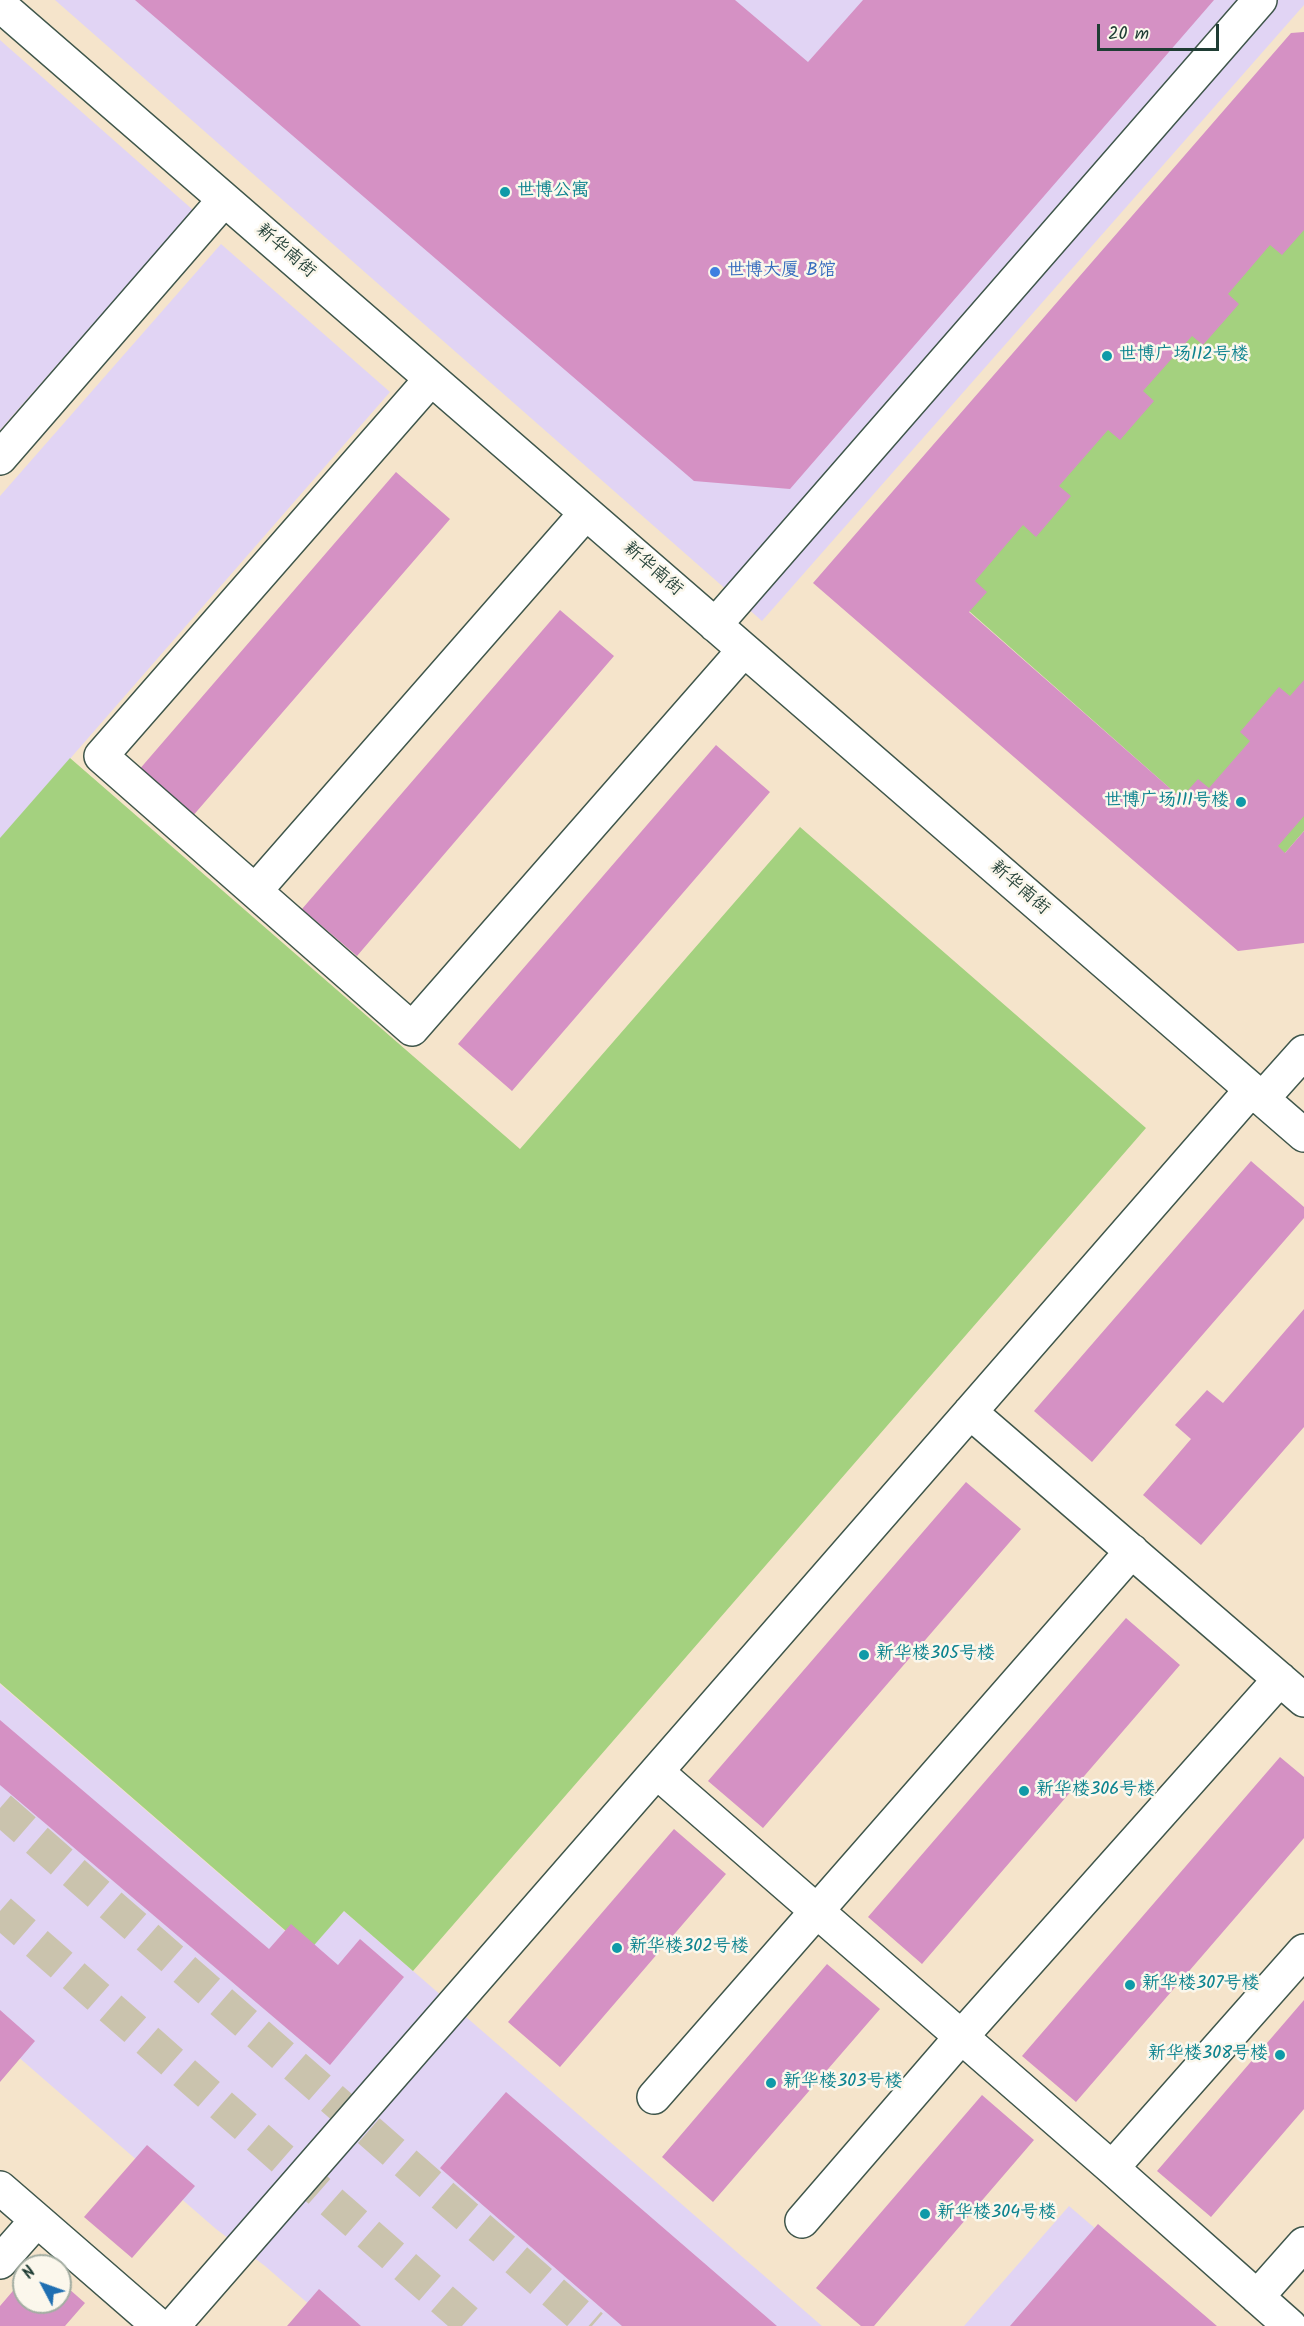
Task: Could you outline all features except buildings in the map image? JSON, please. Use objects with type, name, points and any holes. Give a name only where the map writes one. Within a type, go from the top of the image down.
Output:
[{"type":"street","points":[[715,625],[1260,0]]},
{"type":"street","name":"新华南街","points":[[0,5],[1304,1135]]},
{"type":"street","points":[[0,459],[225,200]]},
{"type":"street","points":[[431,379],[101,756],[412,1029],[744,650]]},
{"type":"street","points":[[255,891],[586,513]]},
{"type":"street","points":[[173,2326],[970,1412],[1257,1094],[1304,1052]]},
{"type":"street","points":[[802,2221],[961,2037],[1292,1689],[970,1412]]},
{"type":"street","points":[[654,2097],[1132,1551]]},
{"type":"street","points":[[657,1772],[1290,2326]]},
{"type":"street","points":[[1112,2168],[1304,1951]]},
{"type":"street","points":[[0,2188],[159,2326]]},
{"type":"street","points":[[0,2262],[37,2220]]},
{"type":"street","points":[[1257,2297],[1304,2244]]},
{"type":"shaded area","name":"世博大厦 B馆","points":[[55,0],[1304,0],[1304,5],[762,621]]},
{"type":"shaded area","points":[[0,40],[193,210],[0,430]]},
{"type":"shaded area","points":[[221,244],[390,392],[0,839],[0,496]]},
{"type":"shaded area","points":[[0,1684],[308,1951],[344,1911],[822,2326],[334,2326],[265,2266],[216,2229],[0,2041]]},
{"type":"shaded area","points":[[1069,2206],[1209,2326],[964,2326]]},
{"type":"green space","points":[[1304,161],[1304,831],[1267,874],[935,581]]},
{"type":"green space","points":[[70,758],[520,1149],[800,827],[1146,1128],[413,1971],[344,1911],[309,1951],[0,1683],[0,838]]},
{"type":"tunnel","points":[[0,1808],[592,2326]]},
{"type":"tunnel","points":[[0,1911],[473,2326]]},
{"type":"place","name":"世博公寓","points":[[505,192]]},
{"type":"place","name":"世博大厦 B馆","points":[[715,272]]},
{"type":"place","name":"世博广场112号楼","points":[[1107,356]]},
{"type":"place","name":"世博广场111号楼","points":[[1241,802]]},
{"type":"place","name":"新华楼305号楼","points":[[864,1655]]},
{"type":"place","name":"新华楼306号楼","points":[[1024,1791]]},
{"type":"place","name":"新华楼302号楼","points":[[617,1948]]},
{"type":"place","name":"新华楼307号楼","points":[[1130,1985]]},
{"type":"place","name":"新华楼308号楼","points":[[1280,2055]]},
{"type":"place","name":"新华楼303号楼","points":[[771,2083]]},
{"type":"place","name":"新华楼304号楼","points":[[925,2214]]}]
